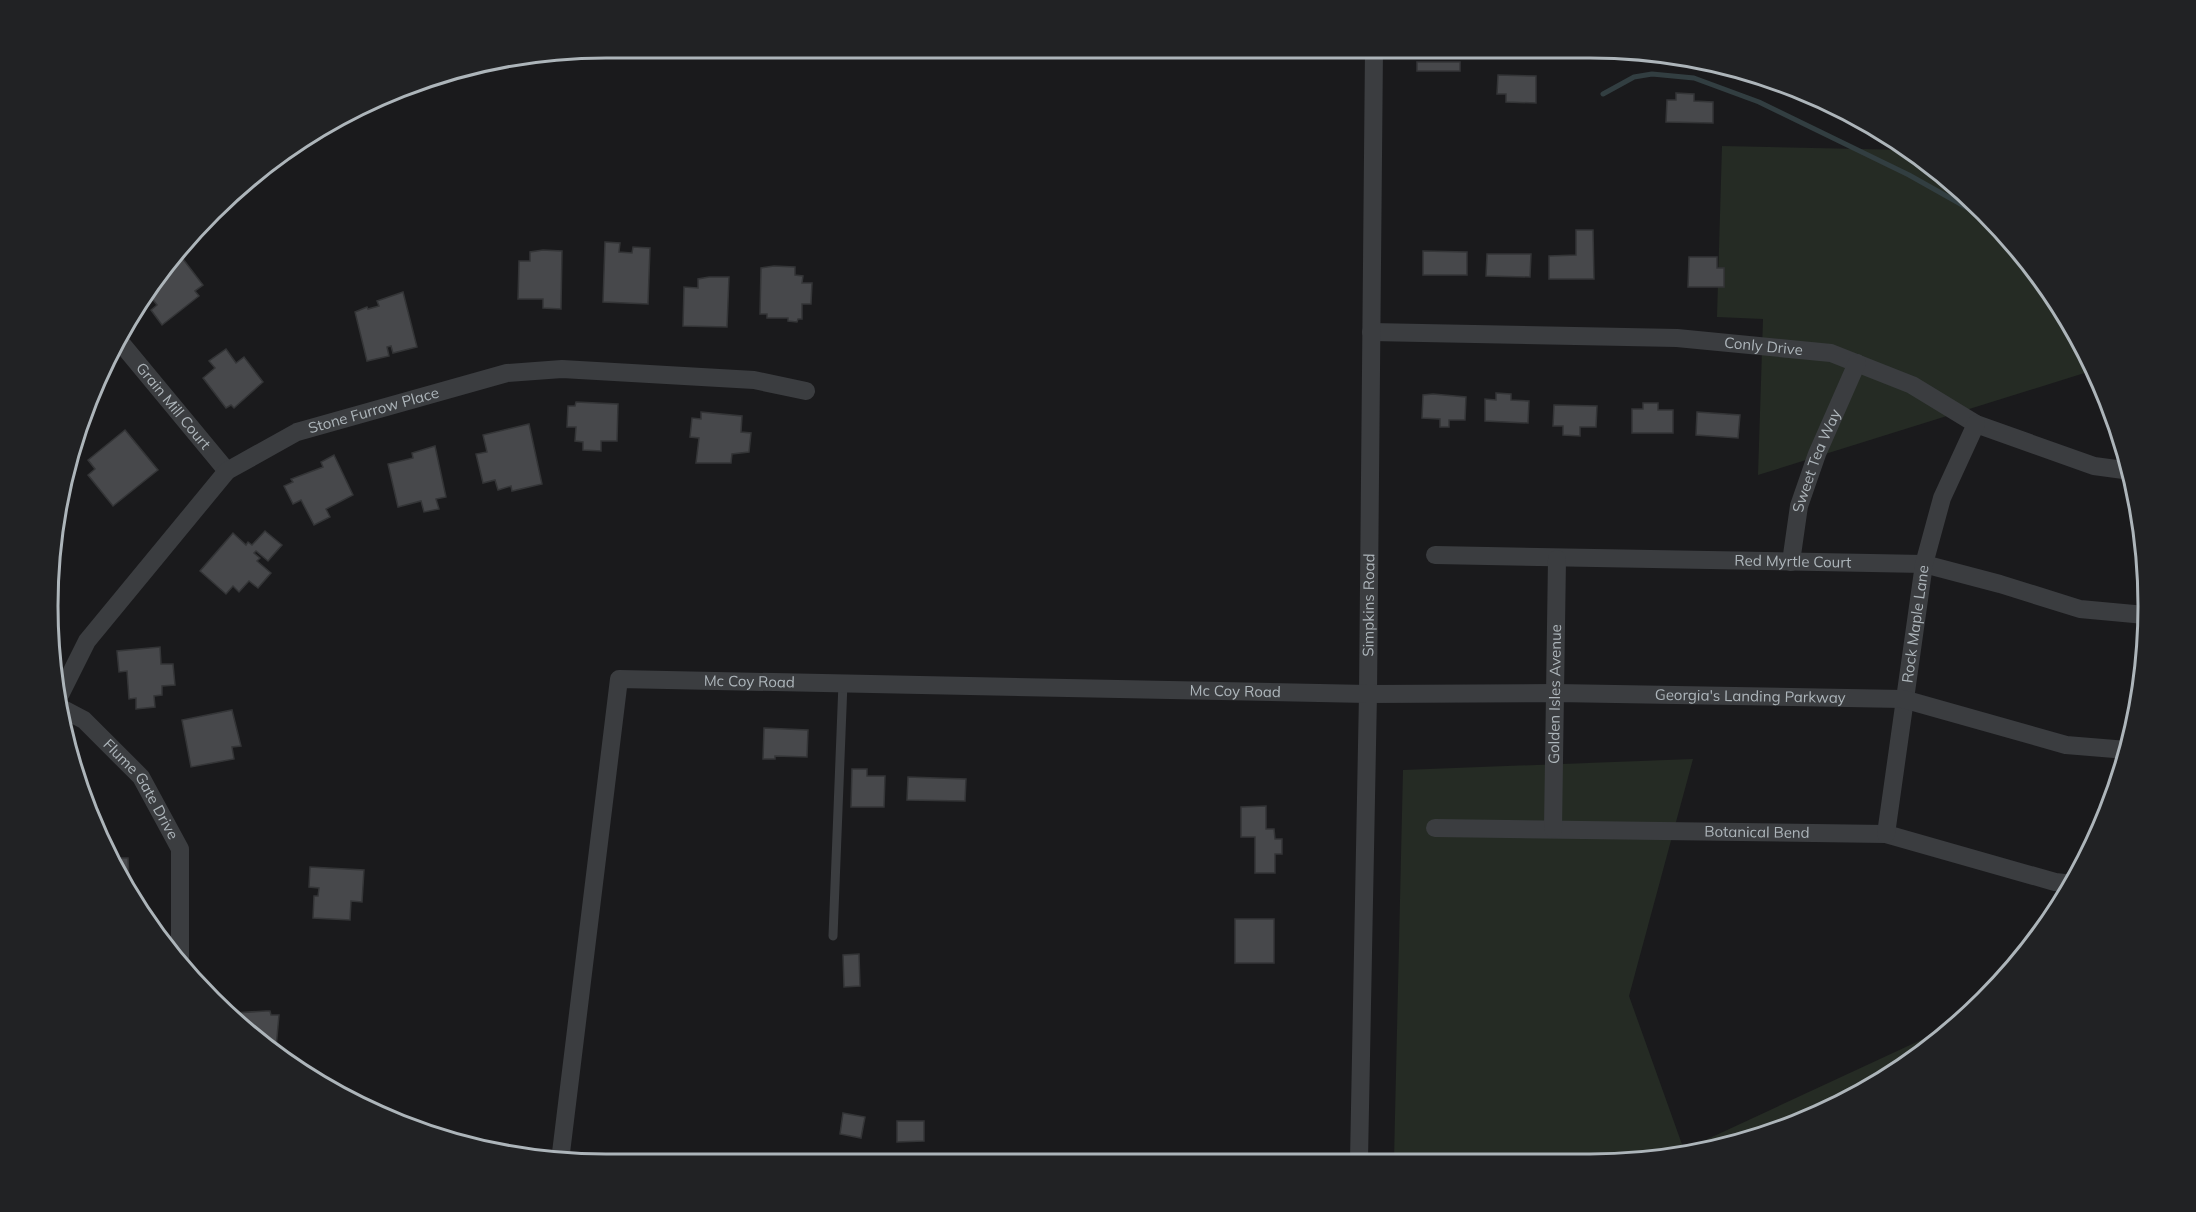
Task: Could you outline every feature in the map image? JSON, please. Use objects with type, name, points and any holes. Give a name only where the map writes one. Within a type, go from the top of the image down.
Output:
[{"type":"street","name":"Simpkins Road","points":[[1359,1154],[1368,694],[1374,58]]},
{"type":"street","name":"Conly Drive","points":[[1371,332],[1677,338],[1831,353],[1912,385],[1976,424],[2094,466],[2120,470]]},
{"type":"street","name":"Grain Mill Court","points":[[124,347],[227,471]]},
{"type":"street","name":"Sweet Tea Way","points":[[1791,562],[1799,506],[1816,454],[1857,363]]},
{"type":"street","name":"Stone Furrow Place","points":[[64,686],[87,641],[227,471],[297,432],[507,373],[562,369],[754,380],[806,391]]},
{"type":"street","name":"Rock Maple Lane","points":[[1886,834],[1903,699],[1924,564],[1942,498],[1976,424]]},
{"type":"street","name":"Red Myrtle Court","points":[[1435,555],[1924,564],[2000,584],[2080,609],[2138,614]]},
{"type":"street","name":"Golden Isles Avenue","points":[[1553,829],[1557,559]]},
{"type":"street","name":"Mc Coy Road","points":[[561,1151],[619,678],[1368,694]]},
{"type":"street","name":"Georgia's Landing Parkway","points":[[1368,694],[1556,693],[1903,699],[2066,745],[2119,749]]},
{"type":"street","name":"Flume Gate Drive","points":[[69,712],[84,720],[141,777],[180,849],[180,949]]},
{"type":"street","name":"Botanical Bend","points":[[1435,828],[1886,834],[2062,883]]},
{"type":"lane","points":[[833,936],[843,683]]},
{"type":"shaded area","points":[[1722,146],[1892,150],[1951,194],[2002,245],[2045,302],[2085,373],[1758,475],[1763,319],[1717,317]]},
{"type":"shaded area","points":[[1693,759],[1629,996],[1682,1145],[1590,1154],[1394,1154],[1403,770]]},
{"type":"shaded area","points":[[1926,1038],[1864,1080],[1800,1112],[1732,1135],[1701,1142]]},
{"type":"building","points":[[1417,62],[1460,62],[1460,71],[1417,71]]},
{"type":"building","points":[[1498,75],[1536,76],[1536,103],[1506,102],[1506,94],[1497,94]]},
{"type":"building","points":[[1676,93],[1694,94],[1694,101],[1713,102],[1713,123],[1666,122],[1667,100],[1676,100]]},
{"type":"building","points":[[1576,230],[1593,230],[1594,279],[1549,279],[1549,256],[1576,255]]},
{"type":"building","points":[[605,242],[620,243],[619,252],[632,253],[633,247],[650,248],[648,304],[603,302]]},
{"type":"building","points":[[562,251],[561,309],[543,308],[543,299],[518,299],[519,261],[530,261],[530,252]]},
{"type":"building","points":[[1423,251],[1467,252],[1467,275],[1423,275]]},
{"type":"building","points":[[1487,254],[1531,254],[1530,277],[1486,276]]},
{"type":"building","points":[[1689,257],[1717,257],[1717,268],[1724,268],[1724,287],[1688,287]]},
{"type":"building","points":[[183,259],[203,285],[195,291],[199,296],[162,325],[151,310],[157,305],[153,300]]},
{"type":"building","points":[[795,267],[795,275],[803,276],[802,283],[812,283],[811,304],[802,304],[802,319],[798,319],[797,322],[788,321],[788,318],[767,318],[767,314],[760,314],[761,268]]},
{"type":"building","points":[[729,277],[727,327],[683,326],[684,287],[698,288],[698,279]]},
{"type":"building","points":[[403,292],[417,347],[393,353],[391,346],[387,347],[389,356],[367,361],[355,312],[367,307],[368,309],[379,306],[377,301]]},
{"type":"building","points":[[226,349],[236,363],[244,357],[263,382],[234,408],[231,405],[226,408],[203,378],[215,368],[209,361]]},
{"type":"building","points":[[1496,393],[1511,394],[1511,400],[1529,401],[1528,423],[1485,421],[1485,399],[1496,400]]},
{"type":"building","points":[[1423,395],[1466,397],[1465,420],[1449,420],[1449,427],[1440,427],[1440,419],[1422,418]]},
{"type":"building","points":[[576,402],[618,404],[617,441],[601,441],[601,451],[583,450],[583,442],[575,441],[576,427],[567,427],[568,406],[575,406]]},
{"type":"building","points":[[1643,403],[1658,403],[1658,410],[1673,410],[1673,433],[1632,433],[1632,409],[1643,409]]},
{"type":"building","points":[[1554,405],[1597,406],[1596,427],[1580,427],[1580,436],[1563,435],[1563,426],[1553,426]]},
{"type":"building","points":[[701,412],[742,416],[741,432],[751,433],[749,452],[732,454],[731,463],[696,463],[699,438],[690,437],[692,418],[701,419]]},
{"type":"building","points":[[1697,412],[1740,415],[1738,438],[1696,435]]},
{"type":"building","points":[[529,424],[542,484],[512,491],[511,486],[498,490],[495,480],[483,483],[476,454],[487,452],[483,435]]},
{"type":"building","points":[[125,430],[158,470],[113,506],[88,475],[95,469],[88,460]]},
{"type":"building","points":[[435,446],[446,497],[436,499],[439,509],[424,512],[421,501],[398,507],[388,464],[413,458],[412,453]]},
{"type":"building","points":[[334,455],[353,495],[326,509],[330,517],[314,525],[301,500],[293,504],[284,486],[293,482],[291,479],[323,467],[321,462]]},
{"type":"building","points":[[265,531],[282,545],[268,561],[256,551],[254,553],[260,558],[257,561],[271,573],[258,588],[249,581],[239,592],[233,586],[226,594],[200,571],[233,533],[246,545],[248,542],[252,545]]},
{"type":"building","points":[[160,647],[161,664],[173,664],[175,685],[162,686],[162,695],[154,696],[155,707],[136,709],[136,698],[129,699],[127,671],[119,672],[117,651]]},
{"type":"building","points":[[232,710],[241,746],[232,747],[234,759],[191,767],[182,720]]},
{"type":"building","points":[[764,728],[808,730],[807,757],[775,756],[775,759],[763,759]]},
{"type":"building","points":[[852,769],[867,769],[867,776],[885,776],[884,807],[851,807]]},
{"type":"building","points":[[908,777],[966,779],[965,801],[907,800]]},
{"type":"building","points":[[1266,806],[1266,829],[1274,829],[1275,839],[1282,839],[1282,854],[1275,854],[1275,873],[1255,873],[1255,837],[1241,837],[1241,807]]},
{"type":"building","points":[[120,858],[128,858],[129,874]]},
{"type":"building","points":[[310,867],[364,870],[362,902],[351,901],[350,920],[313,918],[314,896],[318,896],[319,888],[309,887]]},
{"type":"building","points":[[1235,919],[1274,919],[1274,963],[1235,963]]},
{"type":"building","points":[[859,954],[860,986],[844,987],[843,955]]},
{"type":"building","points":[[270,1011],[271,1015],[279,1015],[276,1043],[245,1018],[239,1013]]},
{"type":"building","points":[[843,1113],[865,1117],[861,1138],[840,1134]]},
{"type":"building","points":[[897,1121],[924,1121],[924,1141],[897,1142]]},
{"type":"waterway","points":[[1603,94],[1634,77],[1652,74],[1694,78],[1759,102],[1909,175],[1963,205]]}]
